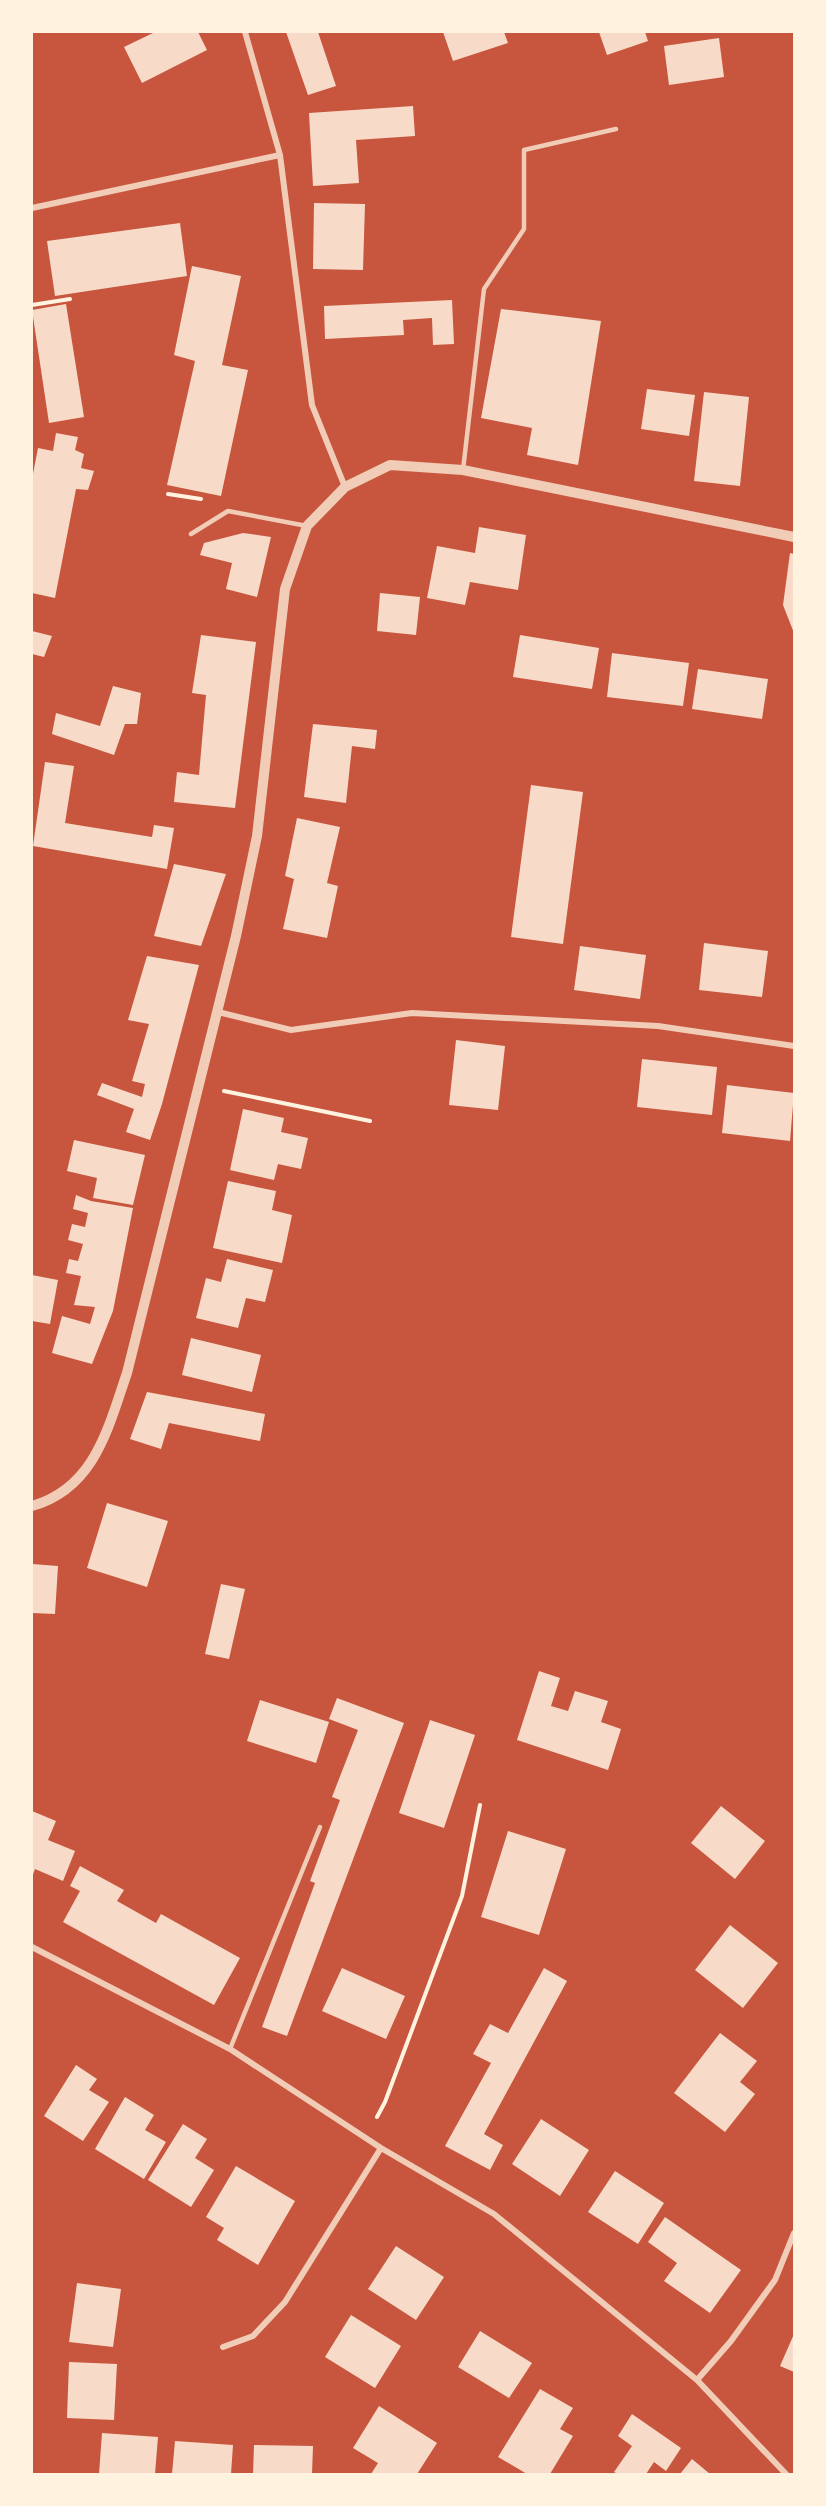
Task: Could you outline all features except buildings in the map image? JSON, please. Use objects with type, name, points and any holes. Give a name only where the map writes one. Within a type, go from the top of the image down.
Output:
[{"type":"street","points":[[245,32],[280,155],[312,405],[345,488]]},
{"type":"street","points":[[32,208],[280,155]]},
{"type":"street","points":[[32,1506],[48,1502],[83,1475],[106,1435],[127,1373],[218,1012],[257,836],[285,589],[307,526],[345,488],[390,465],[463,470],[795,537]]},
{"type":"street","points":[[218,1012],[291,1030],[412,1013],[658,1026],[795,1046]]},
{"type":"street","points":[[32,1947],[230,2049],[366,2139],[494,2214],[697,2380],[786,2475]]},
{"type":"street","points":[[223,2347],[253,2336],[285,2302],[381,2148]]},
{"type":"street","points":[[697,2380],[731,2341],[775,2280],[795,2233]]},
{"type":"lane","points":[[463,470],[484,289],[524,230],[524,150],[616,129]]},
{"type":"lane","points":[[191,534],[228,511],[307,526]]},
{"type":"lane","points":[[230,2049],[320,1827]]},
{"type":"path","points":[[32,305],[70,299]]},
{"type":"path","points":[[200,1086],[370,1121]]},
{"type":"path","points":[[366,2139],[385,2102],[462,1896],[480,1804]]}]
